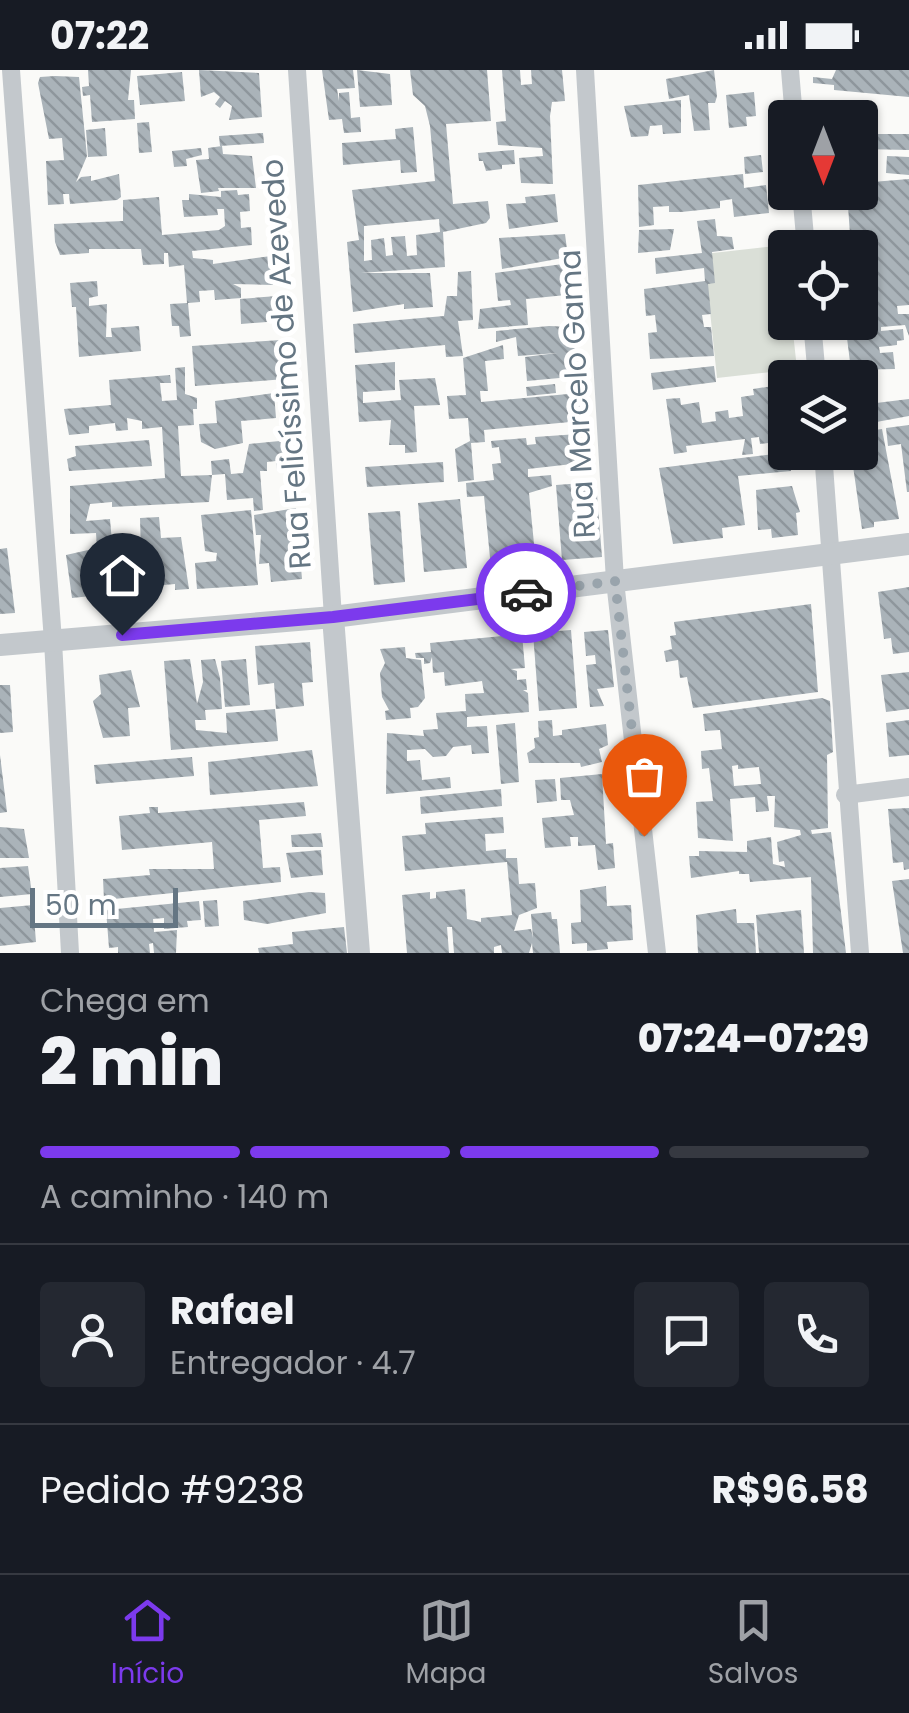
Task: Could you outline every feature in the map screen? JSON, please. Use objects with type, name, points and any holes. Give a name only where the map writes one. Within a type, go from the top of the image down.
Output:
[{"type":"street","points":[[11,70],[70,953]]},
{"type":"street","name":"Rua Felicíssimo de Azevedo","points":[[297,70],[359,953]]},
{"type":"street","name":"Rua Marcelo Gama","points":[[585,70],[615,581],[657,953]]},
{"type":"street","points":[[790,70],[792,100]]},
{"type":"street","points":[[825,470],[845,795],[860,953]]},
{"type":"street","points":[[0,645],[333,617],[909,544]]},
{"type":"street","points":[[845,795],[909,788]]},
{"type":"shaded area","points":[[768,247],[768,340],[794,340],[796,360],[768,360],[768,372],[717,378],[704,254]]},
{"type":"building","points":[[88,70],[131,70],[128,100],[134,100],[135,119],[92,122],[90,95],[83,96],[82,87],[89,86]]},
{"type":"building","points":[[199,70],[259,73],[262,117],[229,120],[232,106],[225,101],[220,108],[215,104],[220,97],[214,92],[201,97]]},
{"type":"building","points":[[322,70],[353,70],[355,88],[337,89],[339,101],[339,93],[349,92],[351,118],[360,117],[361,132],[344,133],[342,119],[329,120]]},
{"type":"building","points":[[357,70],[390,74],[392,105],[360,107]]},
{"type":"building","points":[[410,70],[487,70],[491,121],[446,124],[453,204],[488,201],[490,218],[486,223],[443,232],[445,267],[361,273],[430,273],[433,307],[404,309],[404,304],[353,312],[347,242],[359,240],[352,190],[435,181],[425,106],[413,95]],"holes":[[[439,219],[440,232],[416,235],[417,255],[407,256],[405,236],[391,237],[393,255],[386,256],[384,238],[371,240],[372,260],[364,261],[364,226]]]},
{"type":"building","points":[[502,70],[520,70],[521,85],[532,84],[531,70],[562,70],[565,101],[552,102],[550,116],[553,184],[521,183],[519,158],[543,156],[542,148],[498,145],[496,122],[506,121]]},
{"type":"building","points":[[714,70],[717,96],[715,103],[708,103],[710,130],[694,131],[689,95],[669,99],[666,79]]},
{"type":"building","points":[[836,70],[909,70],[909,97],[834,90],[834,85],[813,83],[813,77],[832,79]]},
{"type":"building","points":[[182,72],[185,101],[140,105],[137,76]]},
{"type":"building","points":[[40,77],[79,77],[87,156],[76,182],[81,177],[91,176],[91,181],[119,174],[121,197],[117,200],[70,204],[69,194],[63,194],[64,204],[48,205],[46,161],[64,160],[62,138],[49,139],[38,83]]},
{"type":"building","points":[[754,92],[756,116],[746,117],[747,126],[729,128],[726,95]]},
{"type":"building","points":[[681,100],[681,133],[663,134],[662,125],[650,126],[648,136],[631,137],[624,106]]},
{"type":"building","points":[[149,122],[152,152],[139,153],[137,123]]},
{"type":"building","points":[[413,127],[417,172],[401,173],[400,160],[343,165],[342,143],[396,139],[395,129]]},
{"type":"building","points":[[105,128],[107,156],[88,157],[86,130]]},
{"type":"building","points":[[263,133],[264,143],[220,146],[219,136]]},
{"type":"building","points":[[878,134],[909,134],[909,150],[878,149]]},
{"type":"building","points":[[222,146],[223,154],[252,156],[256,188],[218,188],[219,191],[201,193],[196,160],[209,159],[208,148]]},
{"type":"building","points":[[201,148],[202,155],[186,159],[187,166],[174,167],[172,151]]},
{"type":"building","points":[[514,150],[515,164],[502,165],[502,169],[486,171],[483,161],[479,161],[478,153]]},
{"type":"building","points":[[761,155],[763,172],[745,174],[744,157]]},
{"type":"building","points":[[887,156],[909,157],[909,175],[886,173]]},
{"type":"building","points":[[743,174],[744,188],[766,185],[769,213],[734,217],[732,199],[720,201],[720,208],[681,212],[669,212],[669,206],[653,207],[654,225],[639,227],[638,185]]},
{"type":"building","points":[[909,179],[909,305],[897,306],[898,314],[909,314],[909,336],[905,325],[881,327],[881,331],[903,329],[904,340],[879,347],[880,353],[893,352],[895,369],[878,369],[878,360],[850,360],[847,340],[878,340],[878,230],[850,230],[848,210],[878,210],[878,182]]},
{"type":"building","points":[[237,190],[238,195],[249,194],[250,211],[240,212],[241,228],[251,227],[252,245],[192,251],[193,258],[213,260],[213,264],[271,256],[273,285],[233,284],[241,288],[241,298],[215,300],[214,290],[199,291],[200,302],[188,303],[191,336],[180,337],[179,326],[172,326],[170,304],[187,303],[184,265],[169,267],[168,253],[164,253],[164,264],[143,265],[141,249],[89,249],[89,253],[60,255],[55,242],[54,224],[123,221],[123,200],[159,197],[162,235],[219,230],[225,226],[224,209],[217,209],[218,215],[184,217],[182,200],[189,200],[189,194],[221,197],[221,191]]},
{"type":"building","points":[[555,194],[558,222],[509,229],[506,204],[526,203],[525,197]]},
{"type":"building","points":[[715,219],[717,236],[732,237],[734,249],[712,252],[715,283],[708,284],[711,314],[702,315],[704,327],[711,327],[714,356],[650,359],[648,333],[657,332],[655,315],[646,316],[644,289],[705,281],[704,268],[656,274],[655,258],[702,253],[697,221]]},
{"type":"building","points":[[674,229],[670,250],[638,253],[639,230]]},
{"type":"building","points":[[565,234],[568,257],[502,269],[499,238]]},
{"type":"building","points":[[563,264],[566,295],[526,299],[528,325],[478,329],[480,309],[511,305],[510,300],[498,301],[495,273]]},
{"type":"building","points":[[471,271],[473,320],[458,321],[463,356],[446,357],[445,345],[355,353],[353,324],[444,316],[447,296],[457,296],[458,272]]},
{"type":"building","points":[[97,281],[98,296],[89,298],[89,306],[107,304],[106,337],[112,337],[111,328],[139,326],[141,351],[79,357],[76,307],[72,307],[70,283]]},
{"type":"building","points":[[277,296],[280,321],[241,324],[240,299]]},
{"type":"building","points":[[573,327],[577,382],[570,383],[570,377],[527,381],[525,357],[557,353],[518,356],[516,337],[496,342],[496,331]]},
{"type":"building","points":[[281,340],[285,379],[195,386],[192,346]]},
{"type":"building","points":[[503,345],[504,359],[485,361],[488,391],[480,391],[481,402],[579,393],[581,421],[484,430],[485,442],[471,443],[474,480],[458,482],[455,449],[470,441],[468,418],[449,419],[447,396],[466,395],[463,358]]},
{"type":"building","points":[[395,362],[395,390],[363,392],[363,403],[401,400],[399,380],[435,378],[440,405],[414,406],[417,452],[405,453],[405,445],[389,445],[391,420],[359,422],[355,365]]},
{"type":"building","points":[[714,366],[716,382],[653,390],[651,373]]},
{"type":"building","points":[[185,367],[185,394],[197,398],[197,409],[193,409],[194,425],[178,426],[181,476],[212,475],[209,502],[112,507],[112,502],[90,504],[86,521],[110,519],[113,554],[114,539],[124,539],[126,552],[136,552],[139,591],[72,598],[66,555],[97,548],[96,533],[70,534],[70,486],[165,478],[162,427],[142,429],[142,421],[127,418],[128,430],[116,431],[115,423],[89,426],[89,433],[69,435],[64,409],[111,405],[109,380],[170,375],[171,383],[160,383],[162,401],[177,400],[175,368]]},
{"type":"building","points":[[555,384],[556,393],[527,396],[526,387]]},
{"type":"building","points":[[768,387],[768,443],[760,444],[759,437],[751,438],[753,454],[742,455],[745,439],[686,446],[687,452],[674,454],[666,399],[680,398],[681,405],[699,402],[702,423],[716,421],[715,412],[728,410],[729,418],[743,416],[741,397],[754,395],[753,389]]},
{"type":"building","points":[[274,393],[276,418],[241,421],[243,443],[215,449],[201,442],[199,424],[217,423],[215,401]]},
{"type":"building","points":[[909,399],[909,416],[878,422],[878,403]]},
{"type":"building","points":[[909,425],[907,492],[901,444],[888,446],[886,428]]},
{"type":"building","points":[[882,429],[899,519],[874,522],[874,527],[862,529],[854,470],[878,470],[878,430]]},
{"type":"building","points":[[578,434],[581,463],[528,469],[528,477],[551,475],[552,486],[529,493],[536,564],[491,568],[484,496],[467,497],[466,483],[494,480],[492,464],[501,463],[499,447],[492,448],[491,441],[526,438],[527,445],[536,444],[535,437]]},
{"type":"building","points":[[149,440],[152,466],[69,471],[67,459],[76,456],[75,446]]},
{"type":"building","points":[[290,440],[293,469],[277,470],[276,461],[267,462],[267,471],[260,471],[263,510],[254,511],[253,498],[227,500],[225,474],[212,475],[211,461],[229,459],[231,474],[243,473],[249,444]]},
{"type":"building","points":[[768,455],[768,470],[791,471],[738,476],[745,525],[722,528],[723,538],[673,544],[659,468]]},
{"type":"building","points":[[443,462],[444,482],[367,487],[365,467]]},
{"type":"building","points":[[596,482],[602,557],[562,560],[556,485]]},
{"type":"building","points":[[792,486],[800,512],[796,513],[798,535],[772,538],[771,529],[758,530],[756,490]]},
{"type":"building","points":[[460,499],[467,568],[424,572],[418,503]]},
{"type":"building","points":[[296,508],[302,579],[271,582],[269,563],[259,564],[261,535],[256,535],[254,515]]},
{"type":"building","points":[[251,510],[258,585],[197,589],[195,563],[216,561],[217,553],[205,551],[201,515]]},
{"type":"building","points":[[400,511],[405,582],[374,585],[368,513]]},
{"type":"building","points":[[159,517],[161,538],[181,537],[189,589],[175,590],[175,584],[142,587],[140,518]]},
{"type":"building","points":[[7,548],[15,613],[0,614],[0,549]]},
{"type":"building","points":[[909,587],[909,652],[893,654],[891,638],[884,639],[878,592]]},
{"type":"building","points":[[811,604],[818,692],[693,708],[687,677],[680,678],[678,660],[666,662],[664,651],[672,649],[670,636],[676,635],[674,622]]},
{"type":"building","points":[[571,630],[577,708],[539,711],[533,633]]},
{"type":"building","points":[[608,630],[614,687],[597,689],[604,706],[590,707],[586,665],[596,664],[595,655],[586,656],[584,632]]},
{"type":"building","points":[[522,634],[525,668],[511,669],[517,671],[517,680],[526,679],[527,690],[523,690],[528,693],[529,712],[467,717],[467,727],[487,726],[489,753],[472,754],[471,745],[453,747],[446,756],[433,757],[425,749],[407,750],[407,761],[420,760],[422,780],[450,777],[451,788],[386,794],[387,733],[424,736],[423,730],[438,729],[436,713],[466,711],[465,694],[484,693],[482,681],[445,686],[444,672],[433,673],[432,657],[430,663],[424,664],[424,658],[416,658],[415,653],[431,652],[430,643]]},
{"type":"building","points":[[310,642],[313,682],[302,683],[304,706],[276,709],[274,683],[258,685],[255,646]]},
{"type":"building","points":[[405,647],[406,658],[421,660],[425,698],[418,707],[410,708],[411,718],[386,720],[385,711],[389,710],[382,697],[380,673],[385,663],[380,649]]},
{"type":"building","points":[[190,659],[197,704],[203,682],[201,660],[215,659],[220,678],[222,709],[205,710],[206,720],[195,720],[196,730],[227,733],[226,713],[275,709],[278,741],[171,750],[164,661]]},
{"type":"building","points":[[246,659],[250,705],[225,707],[221,661]]},
{"type":"building","points":[[131,670],[140,707],[128,708],[130,736],[103,738],[93,701],[101,694],[99,675]]},
{"type":"building","points":[[909,672],[909,709],[886,712],[881,675]]},
{"type":"building","points":[[0,685],[10,685],[13,732],[0,733]]},
{"type":"building","points":[[822,698],[830,701],[833,752],[827,755],[828,828],[811,830],[812,834],[831,832],[846,953],[813,953],[811,877],[750,882],[749,874],[739,871],[691,878],[689,856],[699,856],[699,851],[747,852],[747,841],[771,837],[773,864],[785,867],[784,861],[779,862],[777,842],[801,835],[800,830],[774,827],[775,796],[767,796],[769,811],[756,812],[755,797],[730,799],[733,841],[698,838],[696,802],[713,801],[709,768],[702,769],[701,751],[722,749],[720,730],[705,731],[703,714]],"holes":[[[738,765],[738,769],[759,767],[761,784],[734,786],[732,766]]]},
{"type":"building","points":[[552,720],[553,736],[562,735],[562,730],[606,724],[608,745],[599,749],[602,762],[581,767],[580,763],[529,763],[527,753],[535,748],[534,738],[539,737],[538,721]]},
{"type":"building","points":[[909,720],[909,755],[889,757],[886,723]]},
{"type":"building","points":[[515,723],[519,782],[501,784],[496,725]]},
{"type":"building","points":[[312,750],[318,786],[210,795],[208,762]]},
{"type":"building","points":[[0,755],[7,812],[0,813]]},
{"type":"building","points":[[192,757],[194,776],[96,784],[94,765]]},
{"type":"building","points":[[602,774],[606,844],[613,843],[615,868],[598,870],[595,845],[578,846],[578,837],[570,837],[571,846],[545,848],[542,818],[574,815],[570,800],[561,800],[560,778]]},
{"type":"building","points":[[555,779],[557,801],[537,803],[535,780]]},
{"type":"building","points":[[501,789],[502,806],[421,814],[420,797]]},
{"type":"building","points":[[304,802],[306,816],[259,820],[263,868],[280,867],[281,882],[104,900],[103,879],[150,875],[149,869],[214,869],[212,842],[122,850],[119,816],[150,813],[149,807],[158,807],[158,813]]},
{"type":"building","points":[[909,808],[909,869],[904,870],[903,862],[893,863],[888,809]]},
{"type":"building","points":[[503,817],[504,833],[485,834],[486,851],[506,849],[506,858],[517,858],[519,884],[535,883],[537,908],[519,915],[514,931],[531,929],[533,938],[531,914],[551,912],[552,919],[557,919],[560,953],[533,953],[532,943],[529,953],[502,953],[501,945],[494,947],[494,953],[454,953],[452,927],[447,927],[449,953],[407,953],[402,895],[430,892],[430,899],[436,898],[436,892],[465,889],[467,919],[481,922],[481,918],[512,915],[507,862],[405,871],[402,836],[426,834],[425,823]]},
{"type":"building","points":[[0,827],[24,829],[29,858],[0,858]]},
{"type":"building","points":[[321,833],[323,847],[292,847],[291,835]]},
{"type":"building","points":[[321,850],[323,875],[291,878],[286,853]]},
{"type":"building","points":[[28,866],[32,894],[0,897],[0,868]]},
{"type":"building","points":[[909,879],[909,953],[903,953],[892,881]]},
{"type":"building","points":[[606,886],[607,906],[631,905],[633,940],[607,942],[608,949],[587,951],[587,943],[572,944],[571,923],[581,922],[580,890]]},
{"type":"building","points":[[325,893],[326,913],[267,924],[244,920],[243,901]]},
{"type":"building","points":[[217,900],[219,926],[205,927],[203,901]]},
{"type":"building","points":[[199,901],[201,920],[187,921],[188,927],[164,929],[164,918],[153,919],[154,932],[177,930],[176,953],[154,953],[153,943],[149,944],[150,953],[118,953],[118,947],[109,948],[106,910]]},
{"type":"building","points":[[33,905],[36,942],[0,946],[0,908]]},
{"type":"building","points":[[736,909],[737,923],[754,923],[756,953],[698,953],[696,915]]},
{"type":"building","points":[[801,910],[804,953],[759,953],[756,915]]},
{"type":"building","points":[[344,927],[347,953],[259,953],[258,948],[293,944],[292,932]]},
{"type":"way so far","points":[[526,593],[615,581],[644,836]]},
{"type":"route","points":[[122,635],[333,617],[526,593]]}]
